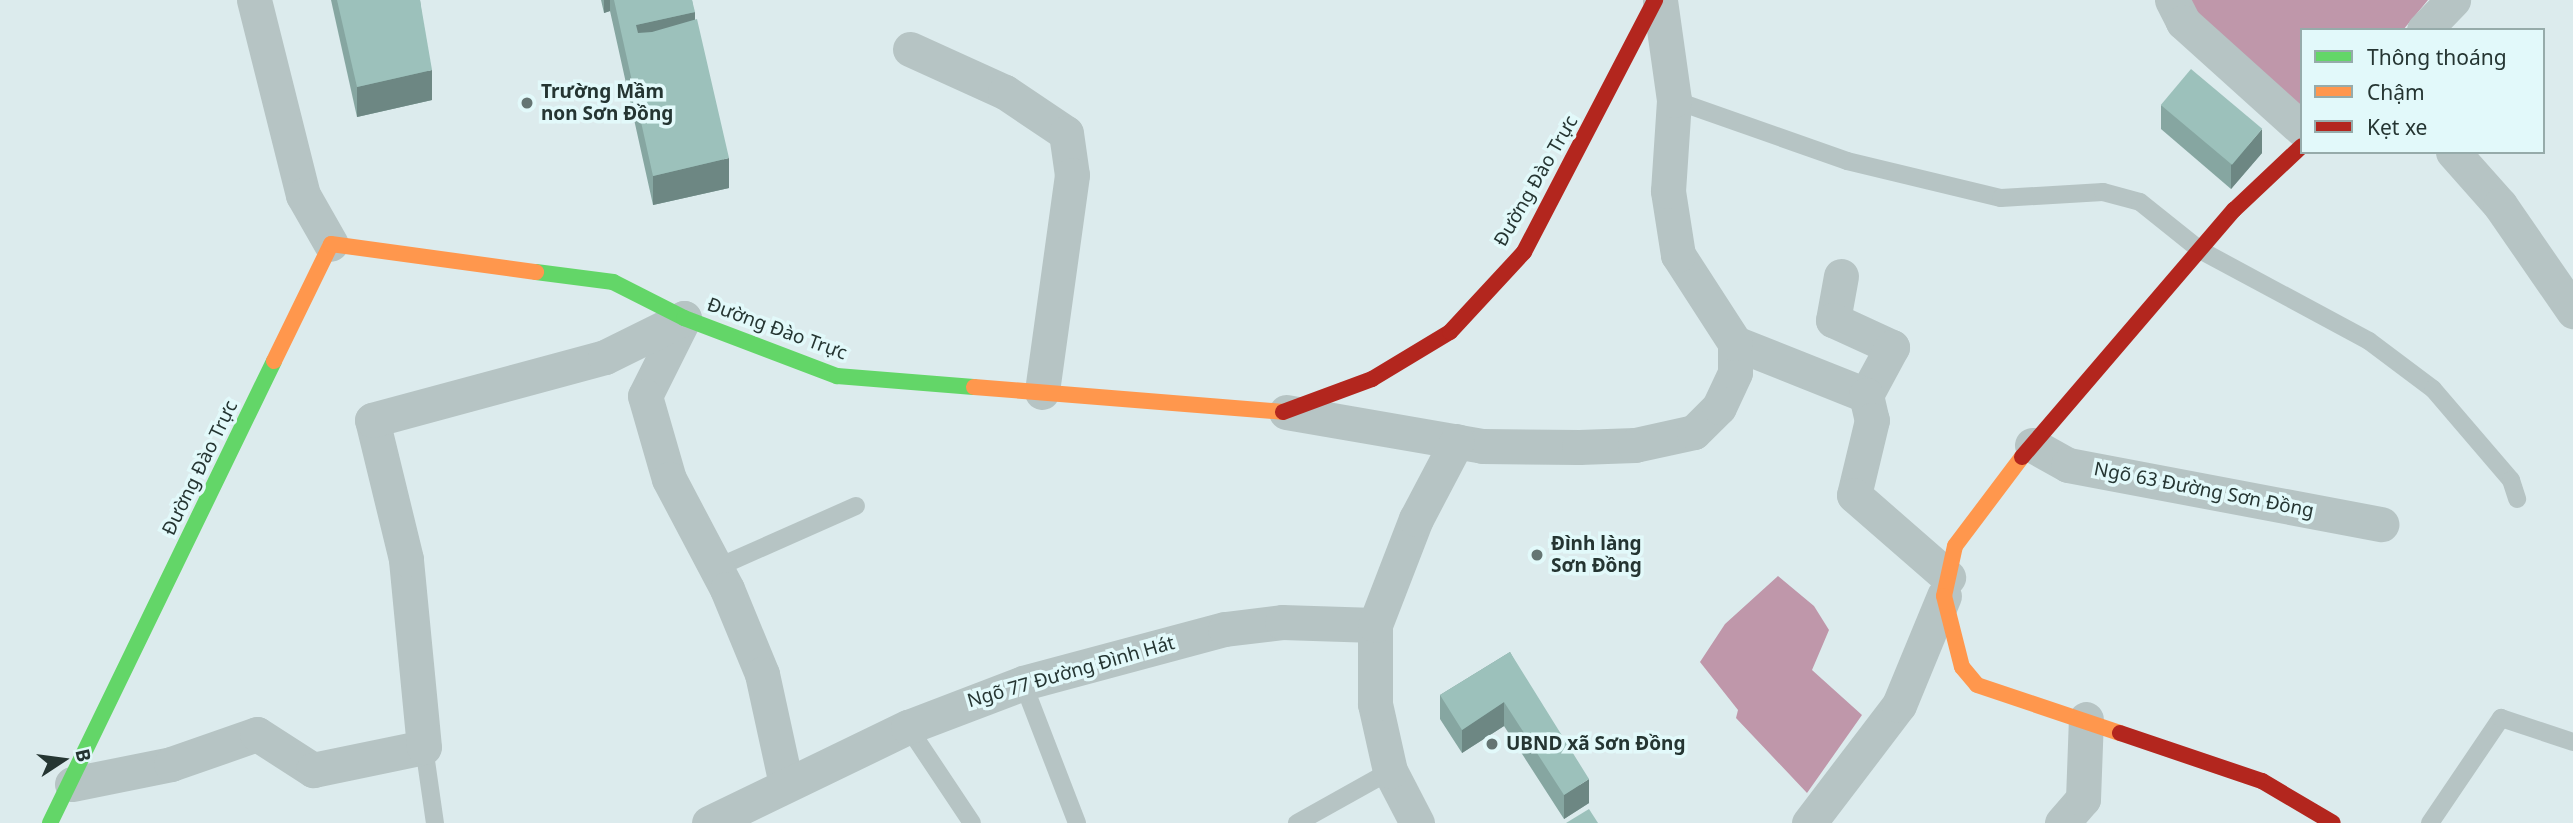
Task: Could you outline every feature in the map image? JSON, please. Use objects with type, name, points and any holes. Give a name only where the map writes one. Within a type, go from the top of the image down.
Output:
[{"type":"street","points":[[254,0],[303,195],[331,244]]},
{"type":"street","points":[[1658,0],[1674,100],[1668,191],[1678,255],[1735,344],[1866,395]]},
{"type":"street","name":"Đường Đào Trực","points":[[47,822],[72,784],[331,244],[613,282],[684,318],[838,376],[1286,412],[1372,379],[1450,332],[1524,252],[1658,0]]},
{"type":"street","points":[[2172,0],[2173,10],[2207,47],[2300,127]]},
{"type":"street","points":[[2426,28],[2454,0]]},
{"type":"street","points":[[910,49],[1005,92],[1066,133],[1072,175],[1042,392]]},
{"type":"street","points":[[1809,823],[1899,705],[1946,587],[1955,546],[2032,445],[2200,250],[2300,148]]},
{"type":"street","points":[[2455,154],[2500,205],[2573,311]]},
{"type":"street","points":[[1841,276],[1833,320],[1892,348],[1866,395],[1872,420],[1854,495],[1946,587],[1962,667],[1977,685],[2086,719],[2262,781],[2333,823]]},
{"type":"street","points":[[684,318],[645,396],[669,479],[716,568],[762,674],[786,784]]},
{"type":"street","points":[[72,784],[171,764],[257,734],[313,770],[424,747],[406,559],[372,420],[606,357],[684,318]]},
{"type":"street","points":[[1286,412],[1457,442],[1635,445],[1694,432],[1719,407],[1730,384],[1735,344]]},
{"type":"street","points":[[1416,823],[1390,771],[1375,704],[1375,625],[1416,519],[1457,442]]},
{"type":"street","name":"Ngõ 63 Đường Sơn Đồng","points":[[2032,445],[2068,465],[2381,524]]},
{"type":"street","name":"Ngõ 77 Đường Đình Hát","points":[[709,823],[908,727],[1023,683],[1225,629],[1304,621],[1375,625]]},
{"type":"street","points":[[2062,823],[2083,799],[2086,719]]},
{"type":"lane","points":[[1674,100],[1847,161],[2001,198],[2103,192],[2140,202],[2200,250],[2369,341],[2433,389],[2511,480],[2517,499]]},
{"type":"lane","points":[[716,568],[856,506]]},
{"type":"lane","points":[[1023,683],[1077,823]]},
{"type":"lane","points":[[2430,823],[2501,719],[2573,743]]},
{"type":"lane","points":[[908,727],[972,823]]},
{"type":"lane","points":[[424,747],[435,823]]},
{"type":"lane","points":[[1297,823],[1390,771]]},
{"type":"shaded area","points":[[2187,0],[2428,0],[2405,28],[2300,28],[2300,107],[2186,10]]},
{"type":"shaded area","points":[[1778,576],[1814,606],[1829,630],[1812,670],[1862,715],[1807,793],[1736,718],[1738,710],[1700,662],[1725,624]]},
{"type":"building","points":[[337,0],[420,0],[432,70],[357,87]]},
{"type":"building","points":[[614,0],[692,0],[695,12],[636,25],[638,33],[652,32],[697,19],[729,158],[653,176]]},
{"type":"building","points":[[2191,69],[2262,129],[2232,165],[2161,105]]},
{"type":"building","points":[[1510,652],[1589,779],[1564,795],[1504,702],[1462,730],[1440,695]]},
{"type":"building","points":[[1589,809],[1598,823],[1566,823]]},
{"type":"traffic: fast","points":[[536,272],[613,282],[684,318],[837,376],[974,387]]},
{"type":"traffic: fast","points":[[50,823],[274,361]]},
{"type":"traffic: slow","points":[[274,361],[331,244],[536,272]]},
{"type":"traffic: slow","points":[[974,387],[1283,412]]},
{"type":"traffic: slow","points":[[2022,457],[1955,546],[1944,596],[1962,667],[1977,685],[2120,733]]},
{"type":"traffic: jam","points":[[1283,412],[1372,379],[1450,332],[1524,252],[1655,0]]},
{"type":"traffic: jam","points":[[2022,457],[2234,210],[2300,148]]},
{"type":"traffic: jam","points":[[2120,733],[2262,781],[2333,823]]},
{"type":"place","name":"Trường Mầm non Sơn Đồng","points":[[527,103]]},
{"type":"place","name":"Đình làng Sơn Đồng","points":[[1537,555]]},
{"type":"place","name":"UBND xã Sơn Đồng","points":[[1492,744]]}]
